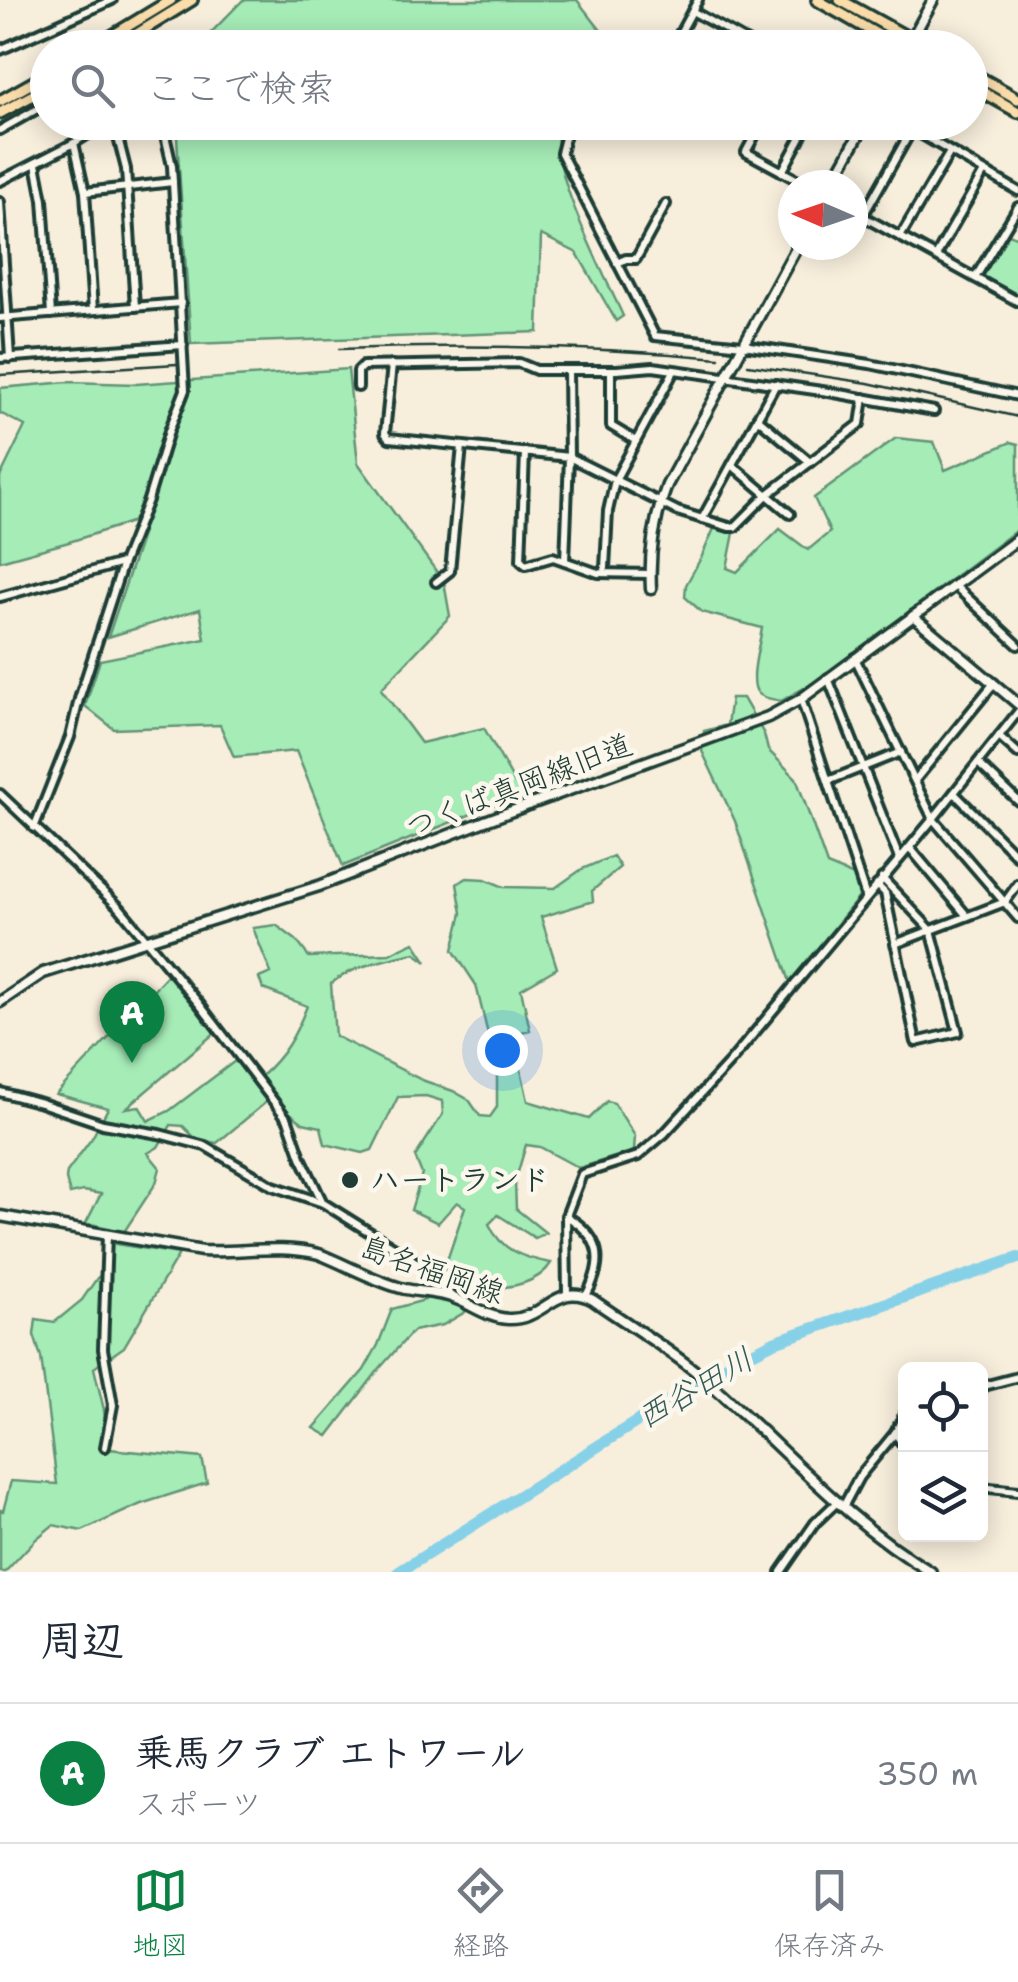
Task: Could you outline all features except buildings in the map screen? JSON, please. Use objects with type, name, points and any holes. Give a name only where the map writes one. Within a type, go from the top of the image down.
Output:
[{"type":"main road","points":[[134,30],[170,0]]},
{"type":"main road","points":[[140,30],[192,0]]},
{"type":"main road","points":[[817,0],[877,30]]},
{"type":"main road","points":[[840,0],[885,30]]},
{"type":"main road","points":[[988,82],[1018,99]]},
{"type":"main road","points":[[0,102],[30,84]]},
{"type":"main road","points":[[988,96],[1018,112]]},
{"type":"main road","points":[[0,113],[30,97]]},
{"type":"street","points":[[45,30],[112,0]]},
{"type":"street","points":[[682,30],[698,0]]},
{"type":"street","points":[[916,30],[933,0]]},
{"type":"street","points":[[692,12],[725,30]]},
{"type":"street","points":[[0,50],[30,37]]},
{"type":"street","points":[[0,130],[30,113]]},
{"type":"street","points":[[0,181],[79,140]]},
{"type":"street","points":[[118,140],[128,186],[135,307]]},
{"type":"street","points":[[34,828],[70,737],[123,563],[185,390],[172,166],[166,140]]},
{"type":"street","points":[[564,140],[561,153],[655,336],[870,364],[1018,396]]},
{"type":"street","points":[[752,140],[746,152],[778,170]]},
{"type":"street","points":[[783,170],[799,140]]},
{"type":"street","points":[[839,170],[856,140]]},
{"type":"street","points":[[868,207],[906,140]]},
{"type":"street","points":[[929,140],[1018,191]]},
{"type":"street","points":[[74,143],[86,192],[92,310]]},
{"type":"street","points":[[900,236],[950,152]]},
{"type":"street","points":[[36,164],[43,200],[51,314]]},
{"type":"street","points":[[936,256],[984,172]]},
{"type":"street","points":[[86,192],[172,182]]},
{"type":"street","points":[[0,202],[4,318],[10,358]]},
{"type":"street","points":[[617,264],[636,259],[666,204]]},
{"type":"street","points":[[976,278],[1018,208]]},
{"type":"street","points":[[868,219],[1018,299]]},
{"type":"street","points":[[651,589],[652,544],[673,473],[790,260]]},
{"type":"street","points":[[4,318],[181,304]]},
{"type":"street","points":[[0,358],[183,345]]},
{"type":"street","points":[[358,387],[358,370],[363,366],[519,362],[536,370],[675,370],[934,412]]},
{"type":"street","points":[[392,366],[385,433],[388,438],[569,457],[661,503],[729,528],[860,424],[864,398]]},
{"type":"street","points":[[610,370],[612,426],[636,441]]},
{"type":"street","points":[[606,568],[608,506],[615,480],[675,370]]},
{"type":"street","points":[[565,561],[568,371]]},
{"type":"street","points":[[702,519],[776,384]]},
{"type":"street","points":[[757,418],[810,462]]},
{"type":"street","points":[[436,582],[450,571],[462,446]]},
{"type":"street","points":[[525,452],[521,561],[526,565],[552,556],[598,573],[650,574]]},
{"type":"street","points":[[732,465],[790,514]]},
{"type":"street","name":"つくば真岡線旧道","points":[[0,1002],[43,973],[365,870],[485,821],[768,717],[801,698],[1018,539]]},
{"type":"street","points":[[0,597],[123,563]]},
{"type":"street","points":[[954,585],[1018,645]]},
{"type":"street","points":[[913,616],[1018,704]]},
{"type":"street","points":[[855,658],[933,818],[1018,918]]},
{"type":"street","points":[[828,678],[899,858]]},
{"type":"street","points":[[915,779],[994,683]]},
{"type":"street","points":[[801,698],[866,898]]},
{"type":"street","points":[[931,1572],[894,1549],[839,1505],[704,1378],[586,1296],[567,1294],[566,1216],[582,1174],[638,1156],[730,1062],[910,848],[1018,712]]},
{"type":"street","points":[[999,736],[1018,752]]},
{"type":"street","points":[[828,780],[901,752]]},
{"type":"street","points":[[978,763],[1018,801]]},
{"type":"street","points":[[954,793],[1018,857]]},
{"type":"street","points":[[0,794],[120,908],[147,939],[288,1120],[322,1203]]},
{"type":"street","points":[[910,848],[967,916]]},
{"type":"street","points":[[880,882],[931,930],[958,1032],[916,1042],[880,882]]},
{"type":"street","points":[[895,944],[1005,902],[1018,884]]},
{"type":"street","points":[[0,1092],[103,1124],[205,1146],[273,1186],[322,1203],[406,1255],[436,1277],[452,1297]]},
{"type":"street","name":"島名福岡線","points":[[0,1216],[202,1252],[305,1250],[402,1288],[452,1297],[492,1316],[514,1319],[534,1313],[567,1294]]},
{"type":"street","points":[[566,1216],[586,1228],[596,1247],[596,1278],[586,1296]]},
{"type":"street","points":[[105,1447],[114,1405],[103,1350],[107,1234]]},
{"type":"street","points":[[988,1385],[1018,1377]]},
{"type":"street","points":[[781,1572],[814,1524],[839,1505],[898,1427]]},
{"type":"street","points":[[895,1433],[898,1438]]},
{"type":"street","points":[[988,1488],[1018,1491]]},
{"type":"green space","points":[[243,0],[577,0],[601,30],[214,30]]},
{"type":"green space","points":[[177,140],[558,140],[560,163],[578,218],[623,316],[616,321],[577,253],[541,235],[538,332],[191,344]]},
{"type":"green space","points":[[1007,233],[1018,238],[1018,296],[1014,297],[983,277]]},
{"type":"green space","points":[[348,369],[358,463],[444,582],[450,616],[381,689],[421,743],[484,728],[521,794],[343,866],[296,751],[234,757],[220,725],[114,729],[85,706],[100,660],[205,639],[200,609],[108,637],[142,535],[131,522],[0,561],[0,477],[25,426],[0,413],[0,388],[68,382],[136,384]]},
{"type":"green space","points":[[896,438],[934,442],[945,470],[1011,442],[1018,444],[1018,529],[818,680],[781,701],[763,696],[755,688],[754,680],[762,628],[702,612],[685,597],[686,585],[719,517],[734,533],[727,568],[737,572],[780,529],[808,550],[830,532],[814,498]]},
{"type":"green space","points":[[731,698],[743,698],[764,734],[768,750],[796,778],[827,865],[854,876],[859,897],[790,982],[735,821],[702,751],[704,731],[727,725]]},
{"type":"green space","points":[[613,856],[620,867],[592,891],[593,901],[541,917],[557,968],[521,989],[530,1030],[513,1034],[528,1101],[589,1119],[607,1101],[614,1103],[635,1136],[634,1151],[579,1168],[540,1147],[526,1145],[515,1182],[516,1209],[546,1233],[535,1238],[498,1215],[489,1224],[500,1241],[514,1252],[551,1263],[545,1271],[517,1285],[475,1290],[465,1312],[443,1325],[413,1331],[328,1436],[314,1428],[364,1370],[392,1309],[425,1300],[443,1272],[465,1207],[457,1202],[438,1223],[411,1210],[422,1174],[415,1157],[443,1114],[442,1101],[426,1096],[398,1097],[372,1150],[363,1153],[325,1144],[321,1127],[303,1123],[271,1098],[217,1143],[197,1140],[183,1126],[171,1125],[158,1147],[148,1153],[160,1168],[156,1183],[116,1244],[179,1254],[124,1347],[94,1368],[109,1449],[202,1458],[207,1483],[141,1504],[82,1531],[53,1525],[5,1572],[0,1572],[0,1510],[3,1511],[11,1481],[57,1484],[41,1357],[34,1335],[36,1319],[55,1322],[82,1300],[97,1278],[111,1267],[109,1228],[86,1223],[101,1194],[70,1194],[66,1179],[108,1108],[56,1094],[168,974],[217,1031],[126,1108],[139,1106],[148,1121],[169,1111],[235,1061],[260,1077],[288,1044],[307,1006],[263,989],[259,978],[271,973],[253,928],[276,925],[296,940],[309,957],[389,954],[414,942],[427,962],[415,953],[359,968],[331,984],[335,1036],[422,1080],[453,1091],[469,1100],[480,1116],[490,1117],[497,1107],[497,1072],[476,985],[453,950],[462,913],[457,884],[467,878],[485,879],[504,887],[555,888],[582,869]]},
{"type":"waterway","name":"西谷田川","points":[[399,1572],[720,1369],[774,1342],[1018,1258]]},
{"type":"railway","points":[[339,349],[529,347],[719,358]]},
{"type":"railway","points":[[0,375],[177,364]]},
{"type":"railway","points":[[748,365],[868,383],[1018,417]]},
{"type":"place","name":"乗馬クラブ エトワール","points":[[132,1063]]},
{"type":"place","name":"ハートランド","points":[[350,1180]]}]
